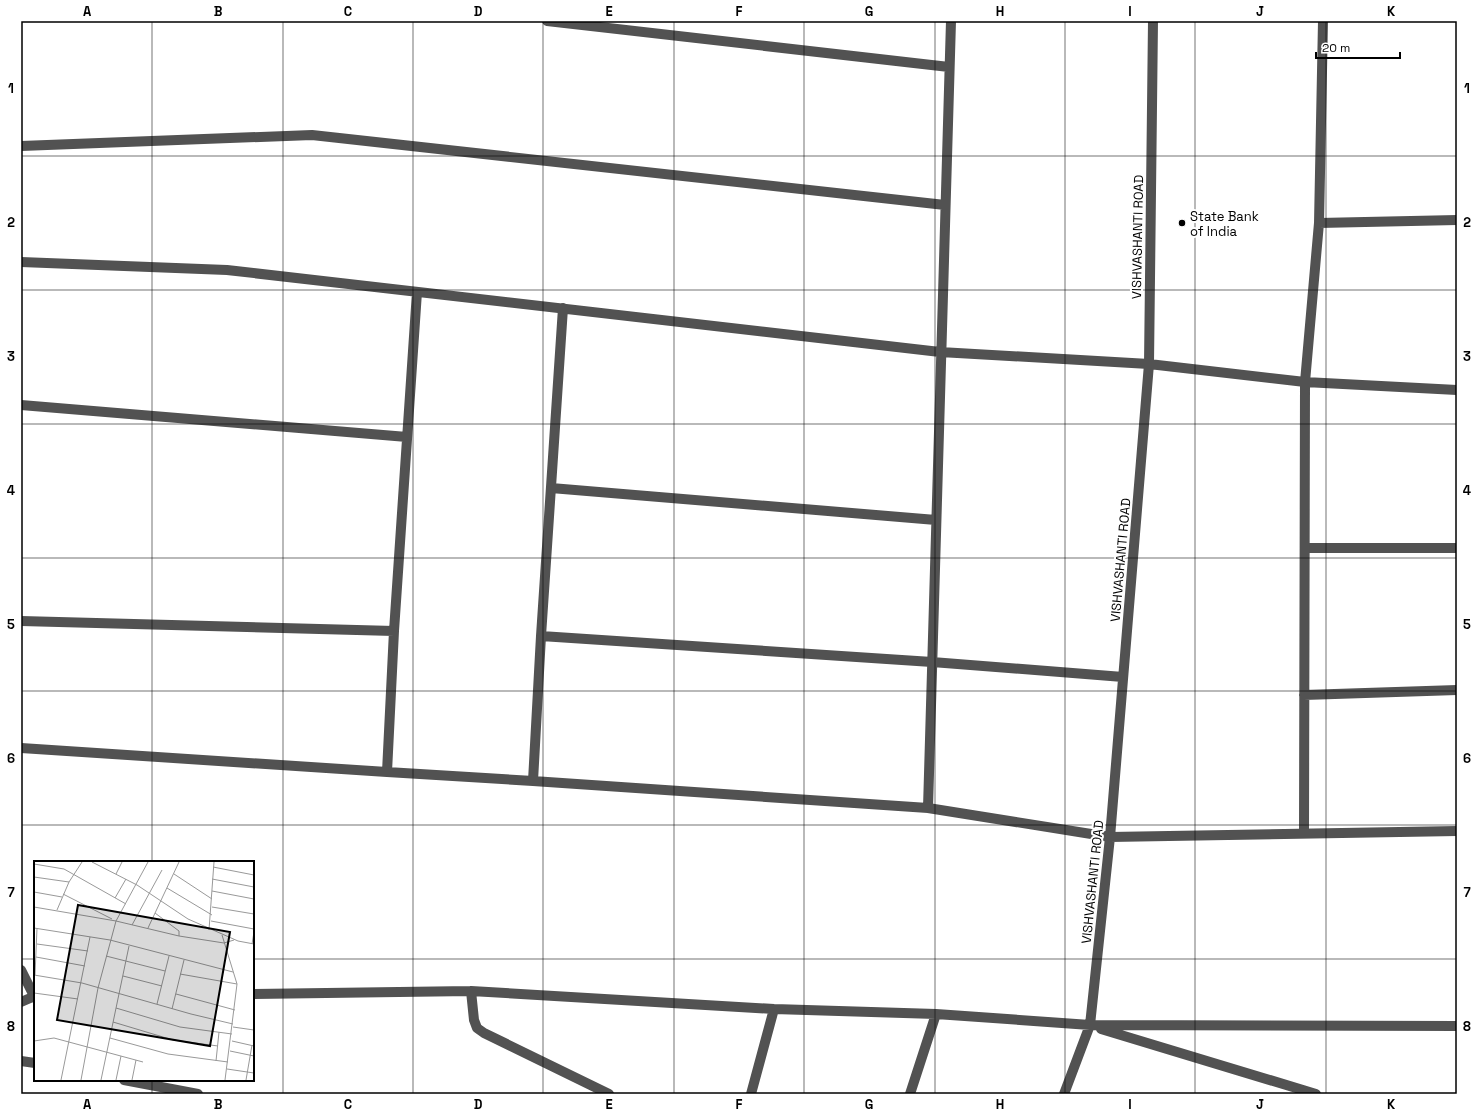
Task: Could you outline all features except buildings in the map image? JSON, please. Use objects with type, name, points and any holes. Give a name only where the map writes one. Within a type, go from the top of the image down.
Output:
[{"type":"street","points":[[547,21],[949,67]]},
{"type":"street","points":[[928,808],[940,352],[951,21]]},
{"type":"street","name":"VISHVASHANTI ROAD","points":[[1064,1094],[1090,1025],[1110,837],[1148,364],[1153,21]]},
{"type":"street","points":[[1304,833],[1305,382],[1319,223],[1323,21]]},
{"type":"street","points":[[21,146],[312,135],[945,205]]},
{"type":"street","points":[[1319,223],[1457,220]]},
{"type":"street","points":[[21,262],[227,270],[940,352],[1148,364],[1305,382],[1457,390]]},
{"type":"street","points":[[387,772],[394,631],[417,292]]},
{"type":"street","points":[[533,780],[563,308]]},
{"type":"street","points":[[21,405],[407,437]]},
{"type":"street","points":[[551,488],[936,520]]},
{"type":"street","points":[[1305,548],[1457,548]]},
{"type":"street","points":[[21,621],[394,631]]},
{"type":"street","points":[[541,636],[932,662],[1123,677]]},
{"type":"street","points":[[1304,695],[1457,690]]},
{"type":"street","points":[[21,748],[533,780],[928,808],[1110,837],[1457,831]]},
{"type":"street","points":[[21,970],[34,995]]},
{"type":"street","points":[[254,994],[471,991],[774,1009],[936,1014],[1090,1025],[1457,1026]]},
{"type":"street","points":[[471,991],[476,1028],[484,1034],[609,1094]]},
{"type":"street","points":[[21,1002],[34,997]]},
{"type":"street","points":[[751,1094],[774,1009]]},
{"type":"street","points":[[910,1094],[936,1014]]},
{"type":"street","points":[[1090,1025],[1316,1094]]},
{"type":"street","points":[[21,1061],[34,1064]]},
{"type":"street","points":[[129,1081],[196,1094]]},
{"type":"place","name":"State Bank of India","points":[[1182,223]]}]
